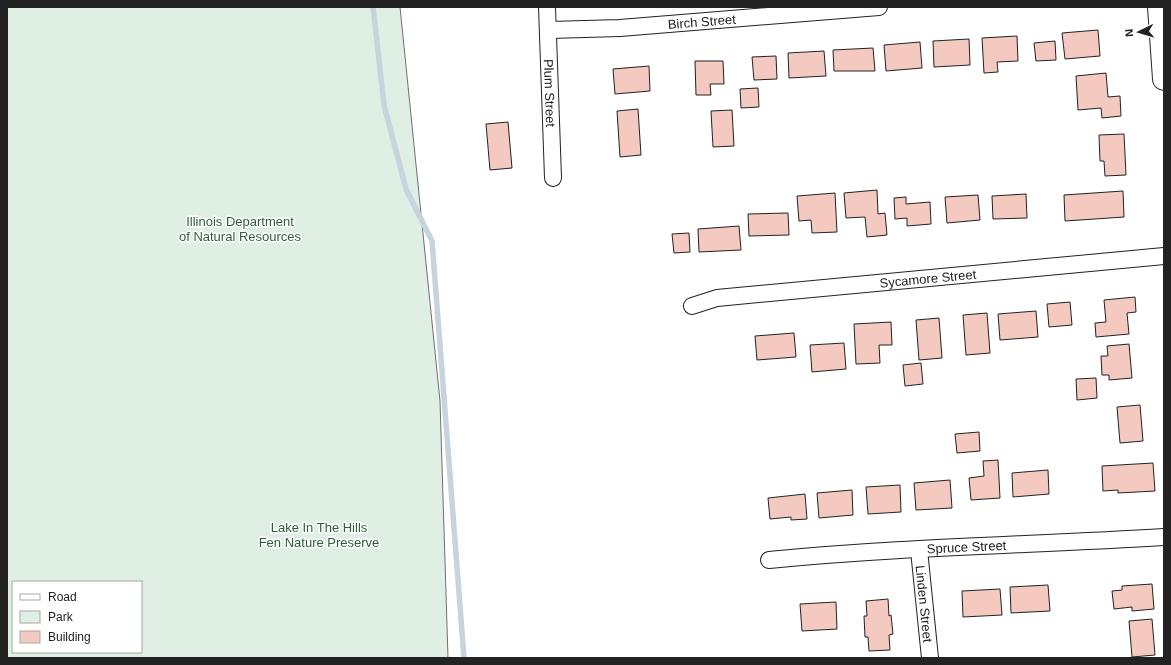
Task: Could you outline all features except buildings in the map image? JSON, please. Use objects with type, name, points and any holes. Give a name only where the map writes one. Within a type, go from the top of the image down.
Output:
[{"type":"street","name":"Plum Street","points":[[547,7],[553,178]]},
{"type":"street","name":"Birch Street","points":[[549,30],[627,28],[879,7]]},
{"type":"street","points":[[1159,7],[1164,79]]},
{"type":"street","name":"Sycamore Street","points":[[692,306],[717,298],[1164,256]]},
{"type":"street","name":"Spruce Street","points":[[769,560],[887,549],[919,550],[997,544],[1164,537]]},
{"type":"street","name":"Linden Street","points":[[919,550],[930,658]]},
{"type":"green space","points":[[7,7],[400,7],[440,401],[448,658],[7,658]]},
{"type":"waterway","points":[[373,7],[384,105],[406,189],[432,241],[464,658]]},
{"type":"park label","name":"Illinois Department of Natural Resources","points":[[240,228]]},
{"type":"park label","name":"Lake In The Hills Fen Nature Preserve","points":[[319,534]]}]
